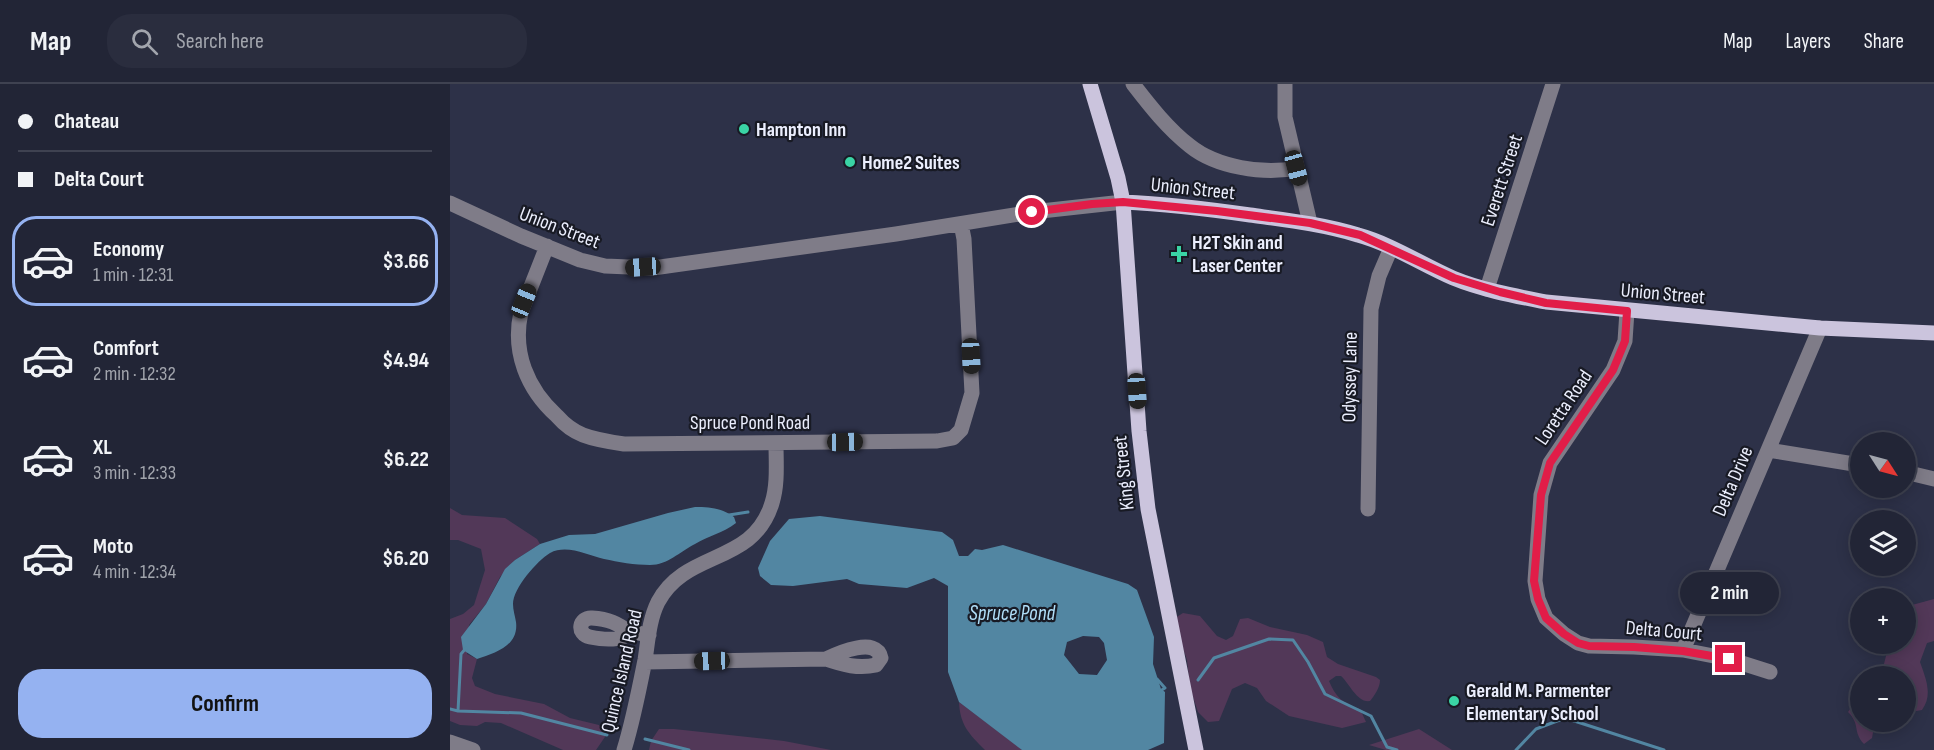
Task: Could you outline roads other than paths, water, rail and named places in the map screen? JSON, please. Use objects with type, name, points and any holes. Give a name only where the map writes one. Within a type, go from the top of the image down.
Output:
[{"type":"main road","name":"King Street","points":[[1090,84],[1123,202],[1139,431],[1148,509],[1196,750]]},
{"type":"main road","name":"Union Street","points":[[1123,202],[1310,223],[1360,235],[1454,278],[1487,289],[1546,303],[1820,328],[1934,333]]},
{"type":"street","points":[[1133,84],[1156,113],[1198,152],[1250,169],[1271,171],[1296,168]]},
{"type":"street","points":[[1285,84],[1285,117],[1310,223]]},
{"type":"street","name":"Everett Street","points":[[1487,289],[1553,84]]},
{"type":"street","name":"Union Street","points":[[450,203],[580,260],[605,266],[653,268],[1042,211],[1123,202]]},
{"type":"street","name":"Spruce Pond Road","points":[[547,246],[521,312],[518,348],[530,383],[538,397],[565,424],[583,435],[624,444],[937,441],[958,435],[970,404],[972,386],[964,239],[961,224]]},
{"type":"street","name":"Odyssey Lane","points":[[1368,509],[1371,309],[1379,276],[1391,248]]},
{"type":"street","name":"Loretta Road","points":[[1589,646],[1578,643],[1564,634],[1546,618],[1538,599],[1534,581],[1541,495],[1550,463],[1613,370],[1625,341],[1627,311]]},
{"type":"street","name":"Delta Drive","points":[[1683,651],[1820,328]]},
{"type":"street","name":"Quince Island Road","points":[[624,750],[632,722],[654,612],[676,580],[692,568],[740,546],[760,528],[769,512],[774,496],[776,443]]},
{"type":"street","points":[[1768,450],[1850,463]]},
{"type":"street","points":[[1916,474],[1934,479]]},
{"type":"street","points":[[630,633],[649,635]]},
{"type":"street","name":"Delta Court","points":[[1589,646],[1683,651],[1729,659],[1770,672]]},
{"type":"street","points":[[645,662],[826,659]]},
{"type":"street","points":[[450,742],[473,750]]},
{"type":"water","points":[[695,507],[720,510],[734,517],[736,523],[668,560],[656,564],[621,562],[570,550],[550,553],[533,568],[517,590],[513,604],[516,630],[510,643],[498,651],[477,659],[463,650],[461,637],[486,604],[505,569],[540,544],[569,535],[595,534]]},
{"type":"water","name":"Spruce Pond","points":[[820,516],[942,532],[953,540],[959,556],[968,556],[975,549],[982,550],[1003,545],[1128,584],[1137,590],[1154,637],[1153,664],[1161,689],[1165,692],[1164,743],[1148,750],[1022,750],[959,702],[948,672],[948,586],[934,578],[907,588],[859,584],[847,579],[793,586],[771,585],[760,576],[758,568],[770,541],[789,519]],"holes":[[[1083,636],[1099,637],[1104,643],[1107,660],[1097,675],[1079,674],[1064,655],[1067,642]]]},
{"type":"waterway","points":[[729,515],[748,512]]},
{"type":"waterway","points":[[1198,680],[1214,658],[1269,639],[1293,640],[1325,694],[1371,716],[1387,747],[1397,750]]},
{"type":"waterway","points":[[458,711],[461,654],[466,648]]},
{"type":"waterway","points":[[1157,679],[1165,688],[1160,691]]},
{"type":"waterway","points":[[450,709],[521,713],[607,735]]},
{"type":"waterway","points":[[1516,750],[1536,729],[1565,718],[1664,750]]},
{"type":"waterway","points":[[645,739],[689,750]]},
{"type":"place","name":"Hampton Inn","points":[[744,129]]},
{"type":"place","name":"Home2 Suites","points":[[850,162]]},
{"type":"place","name":"H2T Skin and Laser Center","points":[[1179,254]]},
{"type":"place","name":"Gerald M. Parmenter Elementary School","points":[[1454,701]]}]
